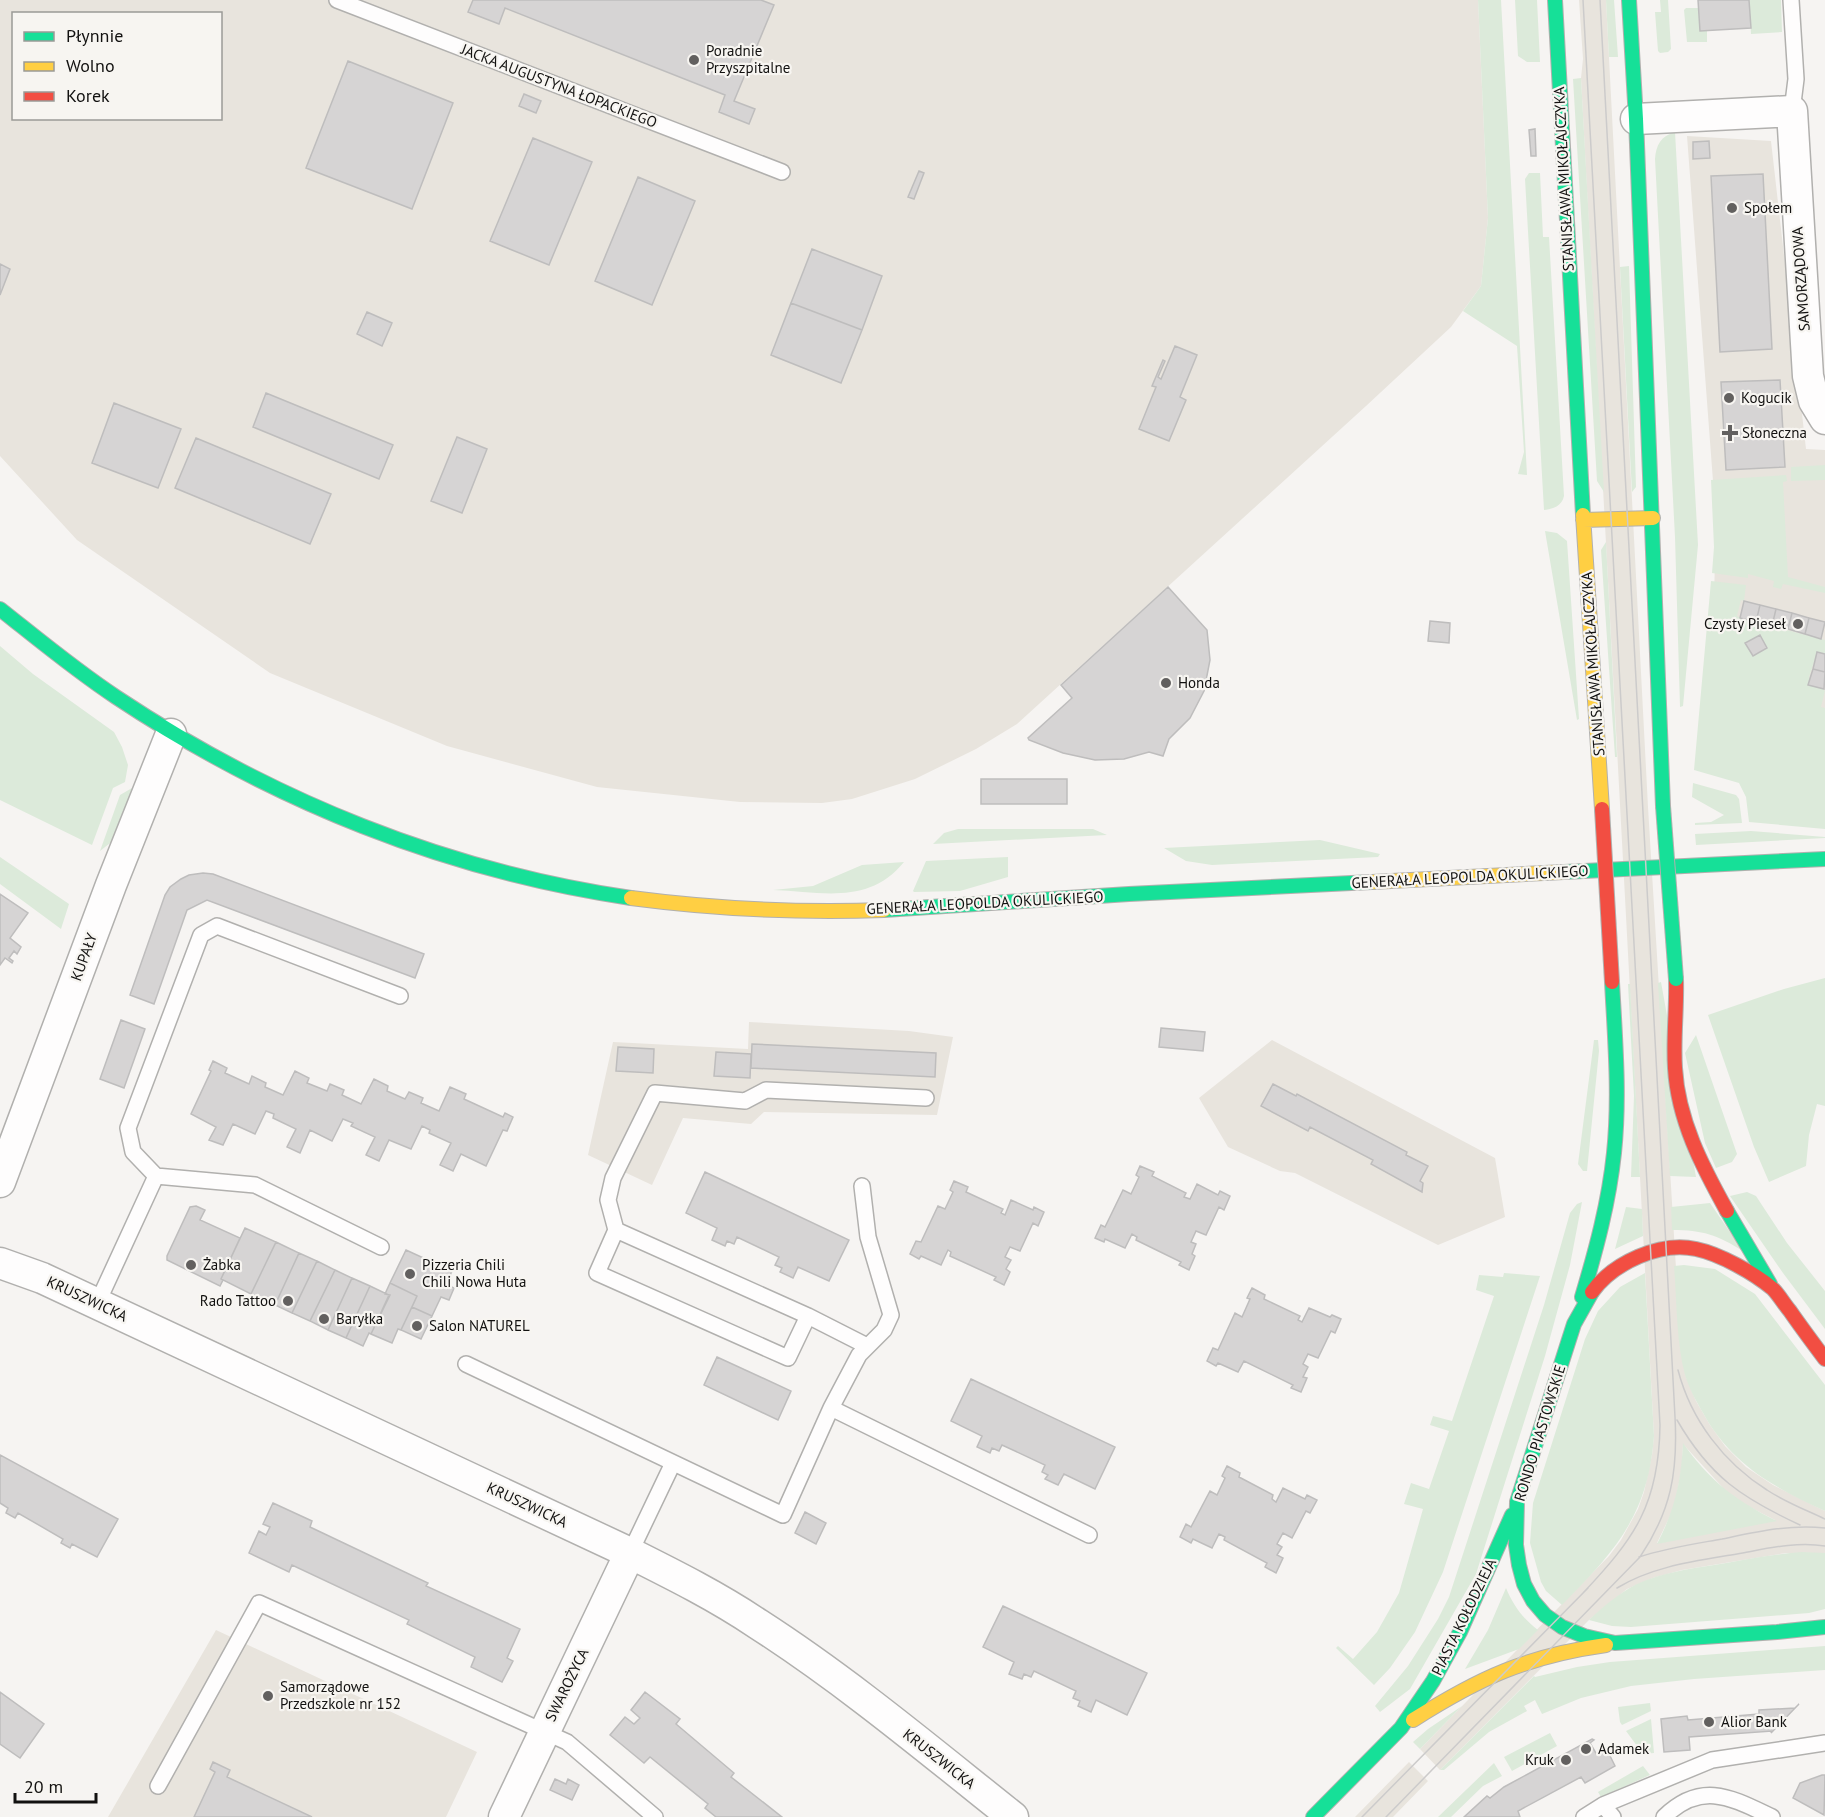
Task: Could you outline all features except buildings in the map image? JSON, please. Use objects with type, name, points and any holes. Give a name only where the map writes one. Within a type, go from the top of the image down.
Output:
[{"type":"street","name":"STANISŁAWA MIKOŁAJCZYKA","points":[[1555,0],[1616,1078],[1614,1154],[1605,1212],[1574,1324]]},
{"type":"street","points":[[1629,0],[1653,518],[1663,806],[1676,979],[1673,1038],[1676,1079],[1684,1122],[1700,1163],[1712,1187],[1754,1252],[1774,1290]]},
{"type":"street","points":[[1636,119],[1792,111]]},
{"type":"street","name":"SAMORZĄDOWA","points":[[1792,111],[1808,376],[1814,401],[1825,419]]},
{"type":"street","points":[[1583,520],[1653,518]]},
{"type":"street","name":"GENERAŁA LEOPOLDA OKULICKIEGO","points":[[0,609],[56,654],[171,734],[288,796],[422,850],[458,861],[563,888],[651,901],[831,911],[964,907],[1069,897],[1384,883],[1825,859]]},
{"type":"street","name":"KUPAŁY","points":[[0,1182],[111,885],[171,734]]},
{"type":"street","name":"RONDO PIASTOWSKIE","points":[[1825,1359],[1774,1290],[1748,1272],[1708,1251],[1694,1248],[1666,1249],[1633,1258],[1611,1271],[1592,1291],[1574,1324],[1517,1502],[1516,1528],[1518,1563],[1527,1590],[1535,1604],[1554,1622],[1569,1630],[1599,1640],[1618,1643],[1825,1628]]},
{"type":"street","name":"KRUSZWICKA","points":[[0,1263],[42,1278],[630,1553],[712,1596],[758,1623],[813,1661],[1013,1817]]},
{"type":"street","name":"PIASTA KOŁODZIEJA","points":[[1313,1817],[1401,1728],[1433,1681],[1460,1632],[1517,1502]]},
{"type":"street","name":"SWAROŻYCA","points":[[504,1817],[630,1553]]},
{"type":"street","name":"PIASTA KOŁODZIEJA","points":[[1401,1728],[1441,1702],[1509,1668],[1542,1657],[1618,1643]]},
{"type":"lane","name":"JACKA AUGUSTYNA ŁOPACKIEGO","points":[[337,0],[782,172]]},
{"type":"lane","points":[[1791,0],[1796,79],[1792,111]]},
{"type":"lane","points":[[381,1247],[255,1185],[156,1176],[133,1152],[128,1128],[201,934],[217,926],[400,996]]},
{"type":"lane","points":[[808,1316],[788,1358],[597,1273],[616,1230],[608,1200],[613,1178],[655,1093],[745,1101],[766,1089],[926,1098]]},
{"type":"lane","points":[[97,1304],[156,1176]]},
{"type":"lane","points":[[466,1364],[783,1515],[831,1408],[858,1355],[884,1330],[891,1315],[868,1237],[862,1186]]},
{"type":"lane","points":[[616,1230],[808,1316],[867,1346]]},
{"type":"lane","points":[[831,1408],[1089,1535]]},
{"type":"lane","points":[[630,1553],[673,1463]]},
{"type":"lane","points":[[158,1786],[259,1603],[567,1742],[655,1817]]},
{"type":"lane","points":[[1584,1817],[1608,1811],[1712,1760],[1825,1743]]},
{"type":"lane","points":[[1664,1817],[1683,1801],[1711,1794],[1736,1800],[1772,1817]]},
{"type":"shaded area","points":[[0,0],[1478,0],[1488,218],[1481,286],[1451,327],[1017,724],[976,749],[915,779],[852,799],[822,803],[740,802],[597,787],[447,746],[270,673],[77,540],[0,456]]},
{"type":"shaded area","points":[[1579,0],[1606,0],[1648,807],[1681,1351],[1686,1377],[1696,1401],[1725,1446],[1746,1467],[1773,1485],[1825,1511],[1825,1553],[1786,1553],[1682,1570],[1653,1578],[1627,1589],[1589,1620],[1440,1770],[1420,1749],[1609,1556],[1621,1540],[1638,1509],[1644,1492],[1654,1436],[1581,78],[1583,59]],"holes":[[[1683,1444],[1724,1489],[1740,1502],[1775,1520],[1657,1543],[1676,1499]]]},
{"type":"shaded area","points":[[1687,136],[1771,141],[1806,449],[1825,450],[1825,720],[1712,674],[1716,521]]},
{"type":"shaded area","points":[[749,1022],[909,1031],[953,1037],[937,1115],[764,1112],[751,1124],[683,1118],[652,1185],[588,1155],[613,1042],[748,1049]]},
{"type":"shaded area","points":[[1272,1040],[1495,1158],[1505,1217],[1438,1245],[1295,1173],[1280,1171],[1228,1147],[1199,1098]]},
{"type":"shaded area","name":"Samorządowe Przedszkole nr 152","points":[[216,1630],[477,1752],[446,1817],[108,1817]]},
{"type":"shaded area","points":[[1409,1762],[1428,1781],[1393,1817],[1355,1817]]},
{"type":"green space","points":[[1478,0],[1501,0],[1527,475],[1518,474],[1524,452],[1517,346],[1463,311],[1481,286],[1488,218]]},
{"type":"green space","points":[[1515,0],[1537,0],[1540,62],[1527,62],[1518,56]]},
{"type":"green space","points":[[1606,0],[1614,0],[1618,57],[1609,57]]},
{"type":"green space","points":[[1660,0],[1668,0],[1671,49],[1660,53],[1655,12],[1661,12]]},
{"type":"green space","points":[[1749,0],[1781,0],[1782,32],[1751,34]]},
{"type":"green space","points":[[1699,8],[1700,31],[1707,31],[1707,42],[1687,42],[1684,10]]},
{"type":"green space","points":[[1581,78],[1604,492],[1597,481],[1573,79]]},
{"type":"green space","points":[[1675,132],[1698,545],[1683,706],[1680,707],[1675,537],[1655,159],[1660,142]]},
{"type":"green space","points":[[1529,173],[1540,173],[1543,237],[1549,237],[1564,496],[1557,506],[1544,510],[1525,179]]},
{"type":"green space","points":[[1629,266],[1636,487],[1632,492],[1620,267]]},
{"type":"green space","points":[[1825,465],[1825,480],[1791,481],[1791,467]]},
{"type":"green space","points":[[1786,475],[1787,481],[1783,482],[1788,577],[1825,587],[1825,593],[1783,584],[1781,589],[1773,587],[1774,581],[1748,574],[1748,578],[1712,573],[1714,547],[1711,480]]},
{"type":"green space","points":[[1545,531],[1557,533],[1567,541],[1579,719],[1577,720]]},
{"type":"green space","points":[[1606,542],[1617,757],[1615,757],[1601,550]]},
{"type":"green space","points":[[1711,581],[1746,585],[1744,601],[1741,600],[1737,616],[1740,618],[1825,640],[1825,654],[1817,653],[1809,677],[1825,691],[1821,707],[1825,708],[1825,829],[1749,822],[1746,797],[1739,783],[1694,770]]},
{"type":"green space","points":[[0,646],[33,674],[114,732],[122,747],[128,765],[125,782],[113,788],[92,845],[0,800]]},
{"type":"green space","points":[[1693,783],[1736,795],[1739,799],[1742,823],[1695,825],[1695,823],[1711,822],[1724,815],[1692,797]]},
{"type":"green space","points":[[132,788],[114,840],[100,851],[120,795]]},
{"type":"green space","points":[[958,829],[1093,829],[1107,835],[933,844],[944,833]]},
{"type":"green space","points":[[1751,831],[1825,838],[1696,845],[1695,834]]},
{"type":"green space","points":[[1320,840],[1380,854],[1378,857],[1212,865],[1186,861],[1164,848]]},
{"type":"green space","points":[[0,857],[69,904],[61,929],[0,884]]},
{"type":"green space","points":[[1008,857],[1008,877],[960,891],[913,891],[926,861]]},
{"type":"green space","points":[[904,862],[890,876],[876,885],[860,890],[827,893],[773,890],[813,886],[862,865]]},
{"type":"green space","points":[[1825,978],[1825,1106],[1817,1104],[1809,1135],[1806,1166],[1769,1182],[1754,1147],[1708,1015],[1784,989]]},
{"type":"green space","points":[[1661,982],[1696,1177],[1670,1176],[1658,983]]},
{"type":"green space","points":[[1628,984],[1630,984],[1640,1177],[1631,1177],[1634,1096]]},
{"type":"green space","points":[[1696,1035],[1737,1154],[1732,1162],[1716,1168],[1705,1143],[1685,1053]]},
{"type":"green space","points":[[1594,1040],[1598,1040],[1599,1051],[1587,1171],[1583,1171],[1578,1164]]},
{"type":"green space","points":[[1747,1192],[1756,1196],[1787,1243],[1825,1291],[1825,1329],[1730,1196]]},
{"type":"green space","points":[[1582,1202],[1570,1265],[1545,1356],[1476,1574],[1410,1689],[1380,1712],[1375,1706],[1408,1666],[1449,1597],[1544,1305],[1570,1213],[1577,1204]]},
{"type":"green space","points":[[1710,1203],[1743,1251],[1709,1234],[1672,1230],[1671,1207]]},
{"type":"green space","points":[[1626,1207],[1642,1209],[1643,1236],[1615,1249]]},
{"type":"green space","points":[[1674,1266],[1715,1269],[1755,1294],[1825,1385],[1825,1511],[1771,1483],[1740,1460],[1714,1431],[1700,1408],[1687,1380],[1680,1348]]},
{"type":"green space","points":[[1504,1273],[1540,1276],[1443,1572],[1415,1632],[1390,1668],[1374,1685],[1336,1648],[1338,1646],[1353,1659],[1377,1632],[1399,1593],[1423,1509],[1404,1504],[1411,1483],[1429,1489],[1449,1431],[1430,1425],[1433,1416],[1452,1421],[1494,1296],[1476,1290],[1479,1275],[1503,1277]]},
{"type":"green space","points":[[1645,1273],[1654,1436],[1645,1489],[1626,1530],[1613,1549],[1562,1605],[1546,1591],[1541,1582],[1530,1543],[1533,1503],[1585,1339],[1598,1311],[1620,1287]]},
{"type":"green space","points":[[1683,1443],[1713,1479],[1749,1506],[1777,1521],[1657,1544],[1676,1495]]},
{"type":"green space","points":[[1802,1552],[1825,1553],[1825,1609],[1809,1613],[1631,1627],[1612,1626],[1589,1620],[1624,1591],[1656,1577],[1694,1568]]},
{"type":"green space","points":[[1506,1588],[1519,1611],[1538,1630],[1519,1649],[1465,1669],[1488,1630]]},
{"type":"green space","points":[[1825,1646],[1825,1670],[1631,1686],[1581,1698],[1542,1714],[1535,1700],[1524,1706],[1527,1711],[1489,1732],[1444,1770],[1440,1770],[1534,1676],[1610,1662]]},
{"type":"green space","points":[[1650,1703],[1651,1711],[1622,1725],[1618,1707]]},
{"type":"green space","points":[[1462,1706],[1420,1749],[1413,1742],[1428,1729]]},
{"type":"green space","points":[[1651,1719],[1654,1753],[1643,1754],[1626,1731]]},
{"type":"green space","points":[[1550,1733],[1557,1746],[1512,1771],[1504,1757]]},
{"type":"green space","points":[[1494,1763],[1502,1776],[1483,1786],[1451,1817],[1438,1817]]},
{"type":"green space","points":[[1643,1766],[1650,1775],[1601,1797],[1598,1792]]},
{"type":"tram line","points":[[1583,0],[1660,1425],[1655,1477],[1641,1518],[1617,1555],[1583,1593]]},
{"type":"tram line","points":[[1386,1817],[1640,1557],[1659,1523],[1673,1473],[1676,1437],[1600,0]]},
{"type":"tram line","points":[[1678,1370],[1691,1406],[1711,1439],[1723,1453],[1751,1479],[1767,1490],[1825,1519]]},
{"type":"tram line","points":[[1677,1420],[1702,1457],[1729,1484],[1761,1505],[1800,1525]]},
{"type":"tram line","points":[[1639,1557],[1680,1546],[1773,1529],[1825,1528]]},
{"type":"tram line","points":[[1617,1588],[1645,1574],[1691,1562],[1781,1546],[1803,1544],[1825,1546]]},
{"type":"tram line","points":[[1362,1817],[1588,1588]]},
{"type":"traffic: fast","points":[[1555,0],[1583,515]]},
{"type":"traffic: fast","points":[[1629,0],[1636,119],[1663,806]]},
{"type":"traffic: fast","points":[[0,609],[116,697],[175,734],[298,799],[428,850],[494,870],[562,886],[631,898]]},
{"type":"traffic: fast","points":[[1663,806],[1676,979]]},
{"type":"traffic: fast","points":[[1564,872],[1825,859]]},
{"type":"traffic: fast","points":[[884,910],[1129,894],[1372,882]]},
{"type":"traffic: fast","points":[[1582,1297],[1601,1226],[1614,1153],[1617,1089],[1612,982]]},
{"type":"traffic: fast","points":[[1727,1211],[1770,1284]]},
{"type":"traffic: fast","points":[[1592,1292],[1574,1324],[1517,1502],[1516,1545],[1519,1565],[1524,1584],[1533,1601],[1545,1615],[1562,1627],[1584,1636],[1615,1643],[1825,1627]]},
{"type":"traffic: fast","points":[[1313,1817],[1401,1728],[1433,1681],[1460,1632],[1512,1515]]},
{"type":"traffic: slow","points":[[1583,515],[1602,809]]},
{"type":"traffic: slow","points":[[1583,520],[1653,518]]},
{"type":"traffic: slow","points":[[1372,882],[1564,872]]},
{"type":"traffic: slow","points":[[631,898],[758,909],[884,910]]},
{"type":"traffic: slow","points":[[1413,1720],[1460,1692],[1528,1662],[1606,1645]]},
{"type":"traffic: jam","points":[[1602,809],[1612,982]]},
{"type":"traffic: jam","points":[[1676,979],[1675,1068],[1681,1106],[1700,1160],[1727,1211]]},
{"type":"traffic: jam","points":[[1592,1292],[1612,1272],[1653,1251],[1682,1247],[1705,1251],[1736,1265],[1773,1289],[1825,1359]]},
{"type":"place","name":"Poradnie Przyszpitalne","points":[[694,60]]},
{"type":"place","name":"Społem","points":[[1732,208]]},
{"type":"place","name":"Kogucik","points":[[1729,398]]},
{"type":"place","name":"Słoneczna","points":[[1730,433]]},
{"type":"place","name":"Czysty Pieseł","points":[[1798,624]]},
{"type":"place","name":"Honda","points":[[1166,683]]},
{"type":"place","name":"Żabka","points":[[191,1265]]},
{"type":"place","name":"Pizzeria Chili Chili Nowa Huta","points":[[410,1274]]},
{"type":"place","name":"Rado Tattoo","points":[[288,1301]]},
{"type":"place","name":"Baryłka","points":[[324,1319]]},
{"type":"place","name":"Salon NATUREL","points":[[417,1326]]},
{"type":"place","name":"Samorządowe Przedszkole nr 152","points":[[268,1696]]},
{"type":"place","name":"Alior Bank","points":[[1709,1722]]},
{"type":"place","name":"Adamek","points":[[1586,1749]]},
{"type":"place","name":"Kruk","points":[[1566,1760]]}]
